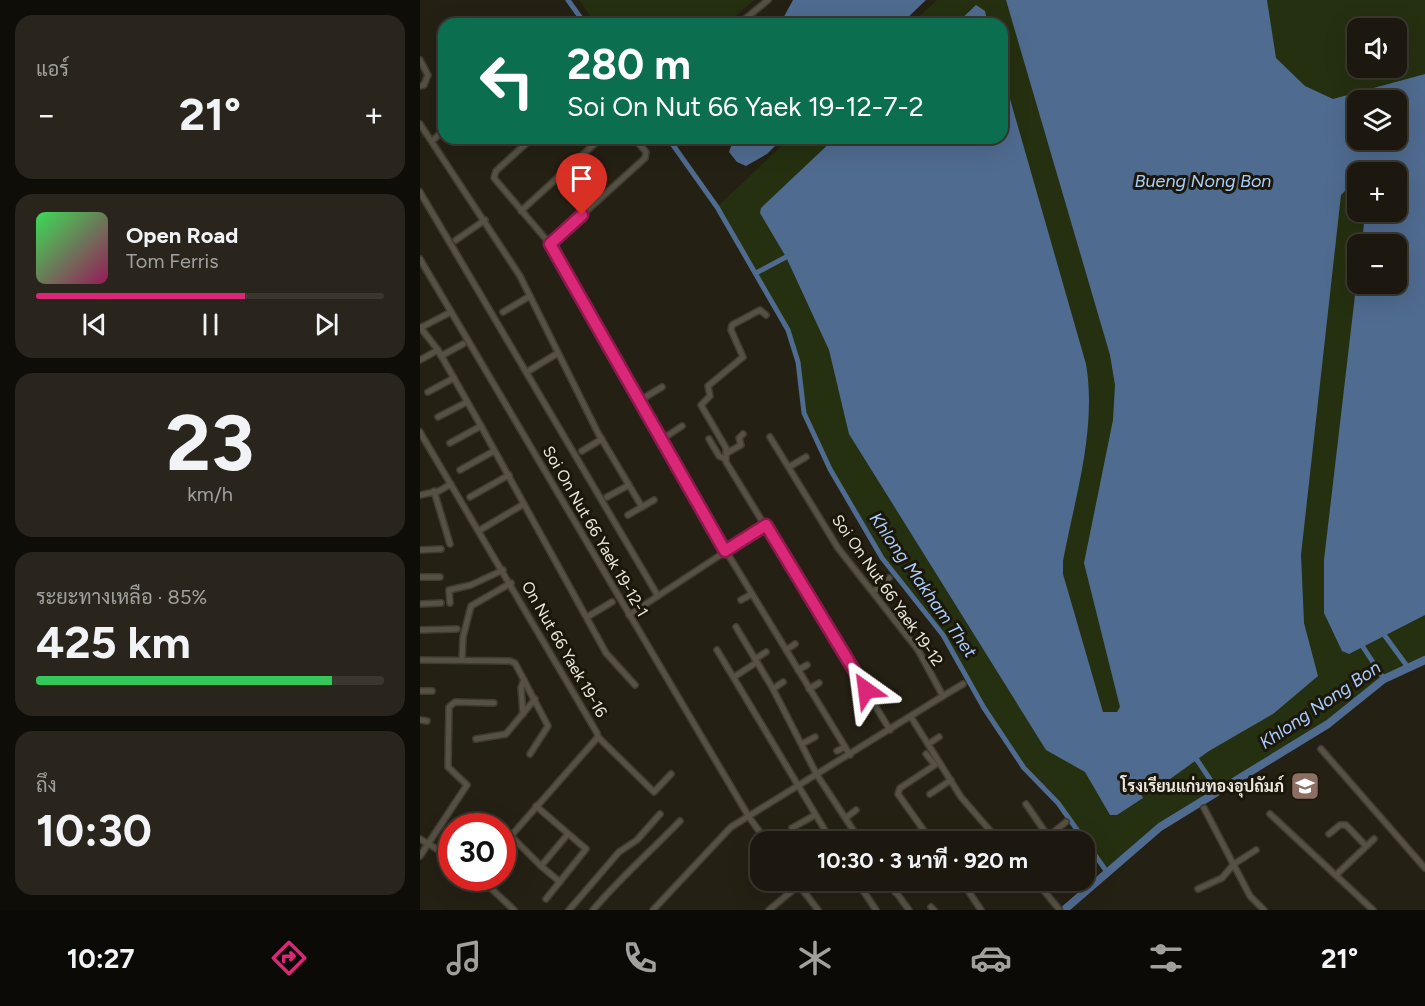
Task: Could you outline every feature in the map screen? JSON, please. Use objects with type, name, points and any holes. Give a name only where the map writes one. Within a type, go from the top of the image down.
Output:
[{"type":"street","points":[[746,18],[768,0]]},
{"type":"street","points":[[420,60],[428,75],[424,85],[420,86]]},
{"type":"street","points":[[420,124],[485,220],[530,296],[602,439],[642,507]]},
{"type":"street","points":[[432,141],[438,136]]},
{"type":"street","points":[[525,144],[496,171],[494,178],[550,244],[725,551],[850,755]]},
{"type":"street","points":[[521,211],[594,144]]},
{"type":"street","points":[[550,244],[645,158],[646,152],[639,144]]},
{"type":"street","points":[[420,192],[658,596]]},
{"type":"street","points":[[456,240],[485,220]]},
{"type":"street","name":"Soi On Nut 66 Yaek 19-12-1","points":[[420,259],[759,831]]},
{"type":"street","points":[[503,312],[530,296]]},
{"type":"street","points":[[766,315],[760,310],[732,325],[731,330],[743,357],[708,386],[709,397],[701,403],[726,456],[890,730]]},
{"type":"street","points":[[451,312],[420,328],[438,350],[611,660],[636,685]]},
{"type":"street","points":[[441,356],[463,344]]},
{"type":"street","points":[[420,360],[438,350]]},
{"type":"street","points":[[530,370],[558,353]]},
{"type":"street","points":[[428,392],[454,378]]},
{"type":"street","points":[[639,401],[662,387]]},
{"type":"street","points":[[438,417],[467,402]]},
{"type":"street","points":[[450,443],[481,426]]},
{"type":"street","points":[[661,440],[682,426]]},
{"type":"street","name":"On Nut 66 Yaek 19-16","points":[[420,432],[596,727],[597,737],[516,830]]},
{"type":"street","points":[[708,439],[719,456],[726,456],[741,445],[739,438],[744,434]]},
{"type":"street","name":"Soi On Nut 66 Yaek 19-12","points":[[770,436],[838,548],[918,650],[943,696]]},
{"type":"street","points":[[582,451],[602,439]]},
{"type":"street","points":[[460,470],[494,451]]},
{"type":"street","points":[[789,467],[806,457]]},
{"type":"street","points":[[470,497],[509,476]]},
{"type":"street","points":[[420,495],[451,484]]},
{"type":"street","points":[[607,497],[629,485]]},
{"type":"street","points":[[434,491],[450,544]]},
{"type":"street","points":[[628,515],[654,501]]},
{"type":"street","points":[[480,530],[524,504]]},
{"type":"street","points":[[629,615],[766,525]]},
{"type":"street","points":[[420,550],[441,549]]},
{"type":"street","points":[[450,603],[449,590],[471,585],[503,570]]},
{"type":"street","points":[[420,577],[440,577]]},
{"type":"street","points":[[873,592],[889,578]]},
{"type":"street","points":[[462,660],[465,629],[471,606],[511,583]]},
{"type":"street","points":[[741,600],[752,594]]},
{"type":"street","points":[[587,617],[612,602]]},
{"type":"street","points":[[420,604],[441,603]]},
{"type":"street","points":[[735,627],[773,689],[817,775],[854,831]]},
{"type":"street","points":[[420,630],[457,629]]},
{"type":"street","points":[[786,650],[795,644]]},
{"type":"street","points":[[717,650],[825,831]]},
{"type":"street","points":[[734,677],[766,652]]},
{"type":"street","points":[[420,660],[510,661],[515,663],[549,728],[530,754]]},
{"type":"street","points":[[798,670],[807,665]]},
{"type":"street","points":[[523,714],[524,680]]},
{"type":"street","points":[[773,689],[783,682]]},
{"type":"street","points":[[809,689],[819,683]]},
{"type":"street","points":[[653,910],[726,831],[963,684]]},
{"type":"street","points":[[420,691],[432,691]]},
{"type":"street","points":[[476,739],[507,734],[535,699]]},
{"type":"street","points":[[420,856],[467,785],[448,767],[449,707],[455,702],[494,703]]},
{"type":"street","points":[[911,717],[961,797],[990,831]]},
{"type":"street","points":[[420,720],[427,721]]},
{"type":"street","points":[[597,737],[654,792],[671,774]]},
{"type":"street","points":[[802,744],[814,737]]},
{"type":"street","points":[[928,744],[939,737]]},
{"type":"street","points":[[837,751],[845,747]]},
{"type":"street","points":[[1321,748],[1425,868]]},
{"type":"street","points":[[925,831],[898,794],[900,788],[935,765],[926,754]]},
{"type":"street","points":[[930,794],[951,780]]},
{"type":"street","points":[[1026,804],[1045,831]]},
{"type":"street","points":[[536,806],[586,849],[546,898]]},
{"type":"street","points":[[1204,808],[1250,896],[1264,910]]},
{"type":"street","points":[[846,818],[856,810]]},
{"type":"street","points":[[569,910],[619,852],[637,840],[660,814]]},
{"type":"street","points":[[792,828],[815,814]]},
{"type":"street","points":[[1270,814],[1373,910]]},
{"type":"street","points":[[593,910],[627,871],[645,858],[680,821]]},
{"type":"street","points":[[1058,831],[1066,822]]},
{"type":"street","points":[[1329,834],[1342,824],[1366,846]]},
{"type":"street","points":[[541,866],[568,834]]},
{"type":"street","points":[[420,839],[438,849]]},
{"type":"street","points":[[1336,875],[1374,839]]},
{"type":"street","points":[[516,841],[560,882]]},
{"type":"street","points":[[1198,889],[1222,878],[1233,864],[1256,850]]},
{"type":"street","points":[[494,891],[514,910]]},
{"type":"street","points":[[769,910],[789,891]]},
{"type":"street","points":[[803,891],[818,910]]},
{"type":"street","points":[[863,891],[876,910]]},
{"type":"street","points":[[968,891],[981,910]]},
{"type":"street","points":[[1044,891],[1059,909]]},
{"type":"street","points":[[895,892],[909,910]]},
{"type":"green space","points":[[579,0],[754,0],[733,18],[592,18]]},
{"type":"green space","name":"Bueng Nong Bon","points":[[937,0],[1425,0],[1425,660],[1384,679],[1327,724],[1160,827],[1107,872],[1095,855],[1095,831],[1078,831],[1058,803],[1024,768],[984,708],[942,635],[882,558],[830,469],[804,413],[798,362],[788,330],[717,207],[784,144],[1008,144],[1008,18],[918,18]]},
{"type":"water","points":[[793,0],[926,0],[907,18],[783,18]]},
{"type":"water","name":"Bueng Nong Bon","points":[[1006,0],[1267,0],[1276,58],[1305,86],[1333,99],[1347,95],[1347,150],[1407,150],[1407,90],[1366,90],[1425,74],[1425,615],[1349,654],[1342,651],[1324,613],[1324,560],[1355,294],[1407,294],[1407,234],[1363,234],[1364,222],[1407,222],[1407,162],[1347,162],[1347,190],[1341,195],[1301,555],[1304,623],[1318,676],[1273,714],[1209,751],[1159,787],[1148,781],[1138,788],[1143,798],[1117,815],[1110,815],[1085,772],[1046,750],[849,434],[829,350],[786,257],[760,213],[761,208],[829,144],[1008,144],[1008,92],[1086,364],[1089,389],[1087,438],[1063,561],[1063,574],[1103,712],[1117,712],[1120,707],[1084,563],[1113,420],[1115,385],[1110,355]]},
{"type":"water","points":[[976,5],[985,11],[987,18],[962,18]]},
{"type":"water","points":[[732,144],[777,144],[767,154],[746,166],[737,162],[729,152]]},
{"type":"waterway","name":"Khlong Makham Thet","points":[[568,0],[581,18]]},
{"type":"waterway","name":"Khlong Makham Thet","points":[[672,144],[717,207],[788,330],[798,362],[804,413],[830,469],[882,558],[943,635],[984,708],[1024,768],[1058,803],[1107,872]]},
{"type":"waterway","points":[[756,273],[786,257]]},
{"type":"waterway","points":[[1385,636],[1407,666]]},
{"type":"waterway","points":[[1363,647],[1384,679]]},
{"type":"waterway","name":"Khlong Nong Bon","points":[[1064,910],[1160,827],[1328,724],[1384,679],[1425,660]]},
{"type":"waterway","points":[[1197,760],[1218,791]]},
{"type":"place","name":"โรงเรียนแก่นทองอุปถัมภ์","points":[[1305,786]]},
{"type":"route","points":[[582,215],[550,244],[725,551],[766,525],[866,690]]}]
